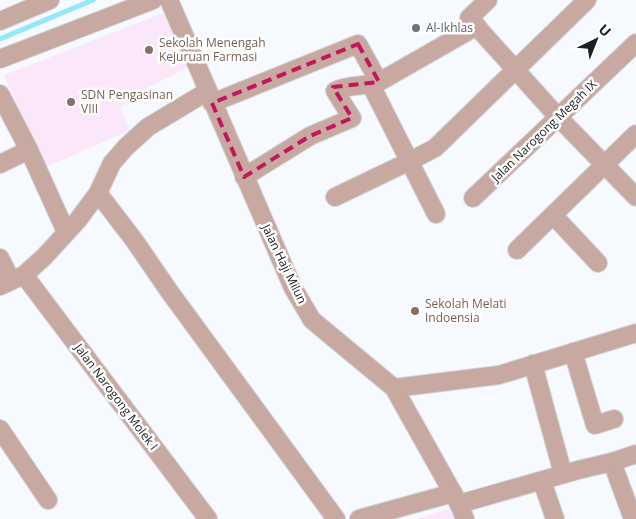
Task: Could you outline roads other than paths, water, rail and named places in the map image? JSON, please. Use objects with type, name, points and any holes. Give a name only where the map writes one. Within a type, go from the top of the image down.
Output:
[{"type":"street","points":[[0,21],[50,0]]},
{"type":"street","points":[[0,59],[153,0]]},
{"type":"street","name":"Jalan Haji Milun","points":[[169,0],[280,262],[293,288],[312,320],[394,388],[459,505]]},
{"type":"street","points":[[488,0],[470,18],[558,117],[636,197]]},
{"type":"street","points":[[334,197],[435,148],[587,0]]},
{"type":"street","points":[[244,177],[310,136],[352,118],[335,91],[344,86],[375,84],[477,26]]},
{"type":"street","name":"Jalan Narogong Megah IX","points":[[473,198],[636,43]]},
{"type":"street","points":[[12,280],[44,257],[85,212],[98,193],[112,163],[148,127],[210,97],[358,44],[410,161],[436,214]]},
{"type":"street","points":[[0,94],[29,150],[66,232]]},
{"type":"street","points":[[517,250],[636,134]]},
{"type":"street","points":[[0,164],[29,150]]},
{"type":"street","points":[[98,193],[336,519]]},
{"type":"street","points":[[553,215],[598,263]]},
{"type":"street","name":"Jalan Narogong Molek I","points":[[0,258],[12,280],[208,519]]},
{"type":"street","points":[[394,388],[499,375],[636,333]]},
{"type":"street","points":[[573,352],[595,426],[614,419]]},
{"type":"street","points":[[533,364],[563,474]]},
{"type":"street","points":[[0,428],[48,500]]},
{"type":"street","points":[[359,519],[459,505],[636,454]]},
{"type":"street","points":[[612,462],[633,519]]},
{"type":"street","points":[[542,481],[555,519]]},
{"type":"waterway","points":[[0,39],[93,0]]},
{"type":"place","name":"Al-Ikhlas","points":[[416,28]]},
{"type":"place","name":"Sekolah Menengah Kejuruan Farmasi","points":[[149,50]]},
{"type":"place","name":"SDN Pengasinan VIII","points":[[71,102]]},
{"type":"place","name":"Sekolah Melati Indoensia","points":[[415,311]]}]
